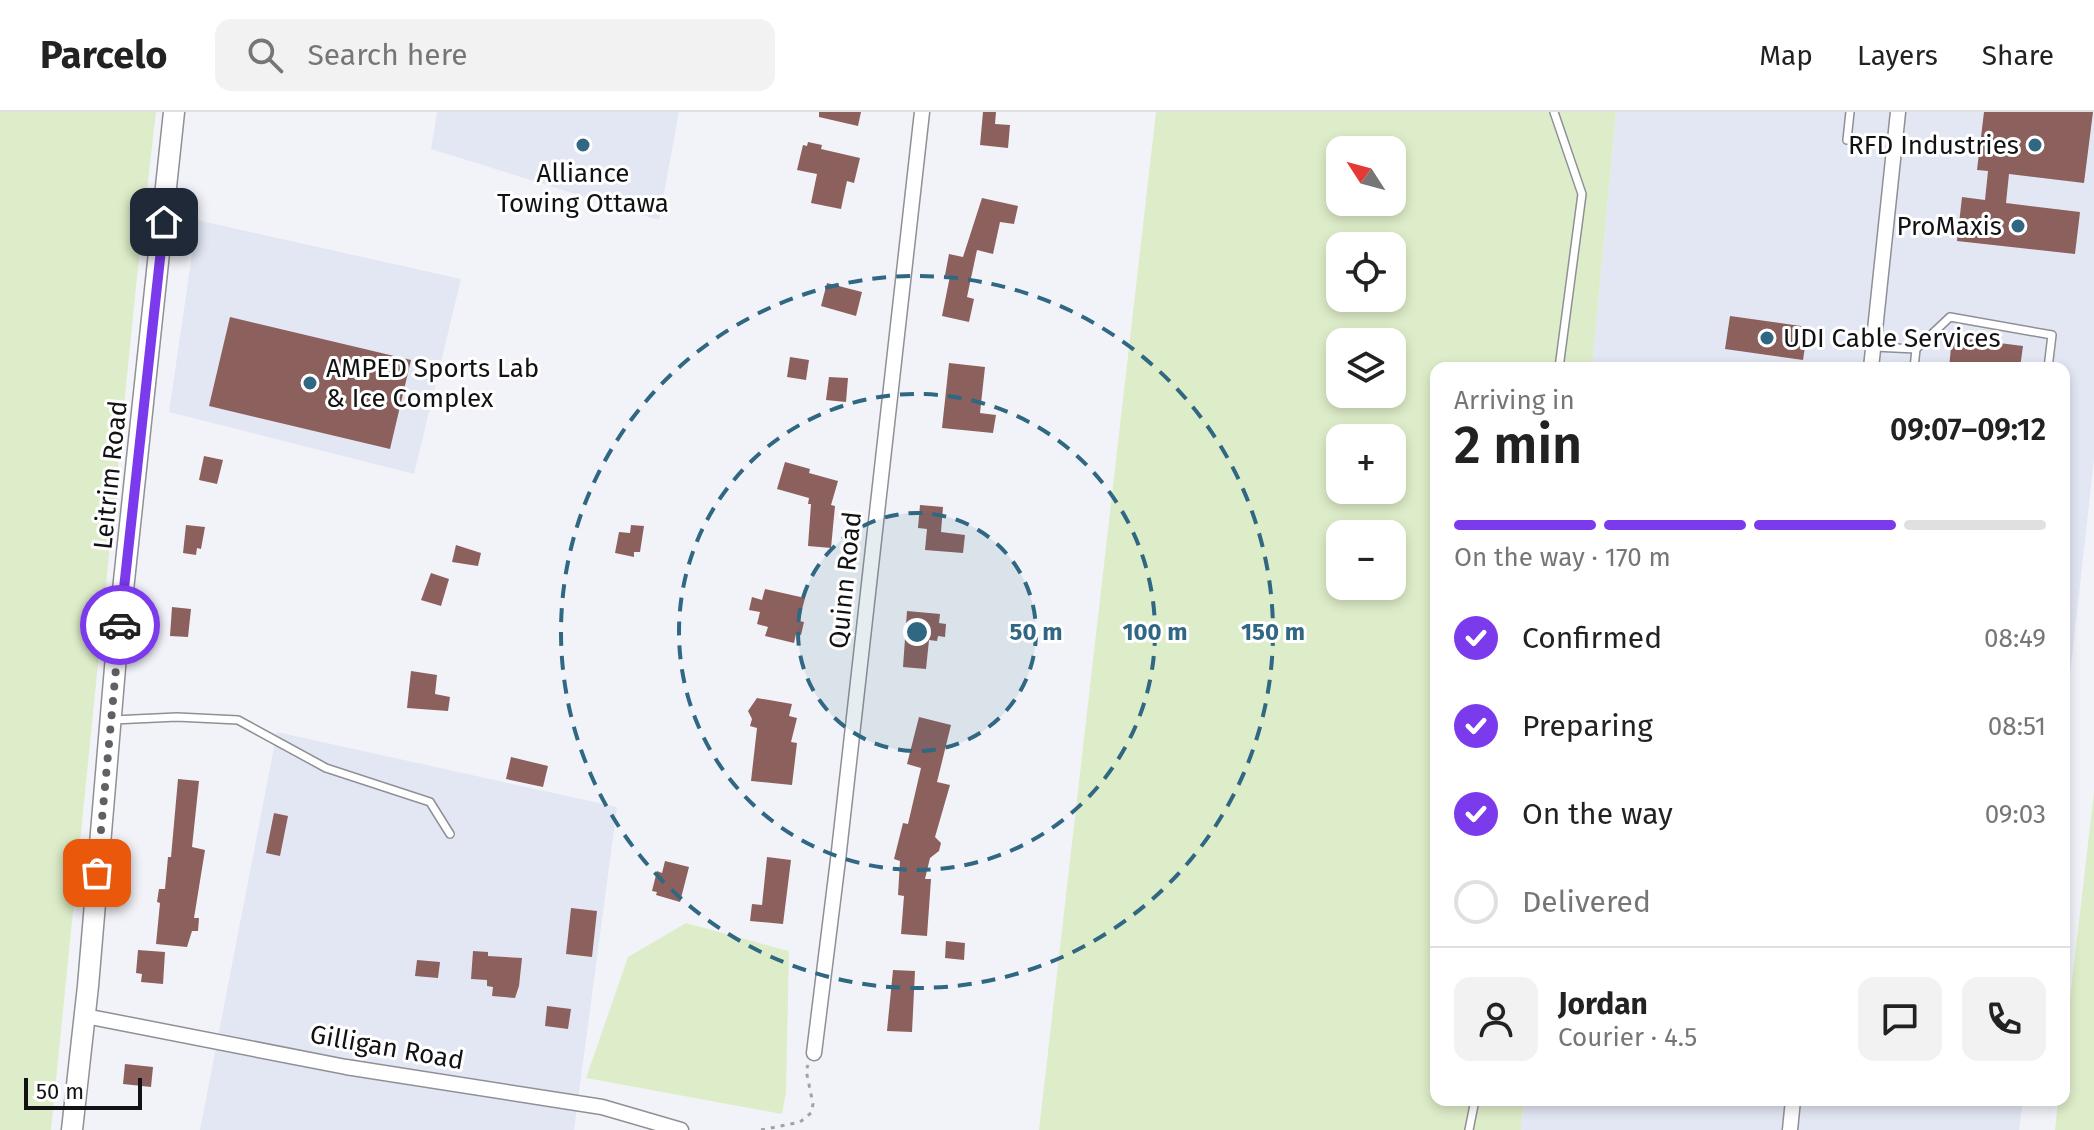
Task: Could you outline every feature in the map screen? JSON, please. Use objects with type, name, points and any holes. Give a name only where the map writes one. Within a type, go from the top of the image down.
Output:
[{"type":"main road","name":"Leitrim Road","points":[[72,1130],[174,112]]},
{"type":"street","name":"Quinn Road","points":[[814,1053],[922,112]]},
{"type":"street","points":[[1872,362],[1898,112]]},
{"type":"street","name":"Gilligan Road","points":[[85,1016],[346,1067],[602,1107],[681,1130]]},
{"type":"street","points":[[1790,1130],[1792,1106]]},
{"type":"lane","points":[[1554,112],[1582,194],[1560,362]]},
{"type":"lane","points":[[1847,140],[1850,112]]},
{"type":"lane","points":[[1915,362],[1916,349],[1950,317],[2052,335],[2049,362]]},
{"type":"lane","points":[[1874,347],[1916,349]]},
{"type":"lane","points":[[111,720],[177,717],[238,720],[326,768],[430,802],[450,834]]},
{"type":"lane","points":[[1469,1130],[1474,1106]]},
{"type":"path","points":[[761,1130],[800,1122],[811,1113],[813,1104],[806,1070],[814,1053]]},
{"type":"shaded area","points":[[437,112],[679,112],[659,220],[431,149]]},
{"type":"shaded area","points":[[1616,112],[2094,112],[2094,460],[2070,674],[2070,362],[1593,362]]},
{"type":"shaded area","points":[[197,220],[461,279],[414,474],[169,412]]},
{"type":"shaded area","points":[[277,732],[617,807],[574,1130],[200,1130]]},
{"type":"shaded area","points":[[1523,1106],[2022,1106],[2019,1130],[1521,1130]]},
{"type":"green space","points":[[0,112],[156,112],[51,1130],[0,1130]]},
{"type":"green space","points":[[1156,112],[1616,112],[1593,362],[1430,362],[1430,1106],[1523,1106],[1521,1130],[1039,1130]]},
{"type":"green space","points":[[2094,792],[2094,1130],[2055,1130],[2057,1106],[2070,1106],[2070,998]]},
{"type":"green space","points":[[686,923],[789,951],[786,1093],[782,1114],[586,1078],[628,957]]},
{"type":"building","points":[[819,112],[861,112],[858,126],[819,117]]},
{"type":"building","points":[[983,112],[996,112],[995,124],[1010,125],[1008,148],[980,145]]},
{"type":"building","points":[[1984,112],[2093,112],[2084,183],[2009,174],[2006,203],[2080,212],[2075,254],[1957,241],[1962,197],[1985,200],[1988,171],[1977,170]]},
{"type":"building","points":[[808,142],[822,145],[821,149],[860,158],[854,183],[847,181],[841,209],[811,203],[817,174],[797,170],[803,145],[807,146]]},
{"type":"building","points":[[982,198],[1018,206],[1014,224],[1000,222],[993,254],[977,250],[967,297],[974,299],[969,322],[942,316],[950,276],[945,275],[949,254],[963,257]]},
{"type":"building","points":[[827,283],[862,292],[856,316],[821,306]]},
{"type":"building","name":"UDI Cable Services","points":[[1730,316],[1808,327],[1803,360],[1725,349]]},
{"type":"building","name":"AMPED Sports Lab & Ice Complex","points":[[230,317],[411,360],[390,449],[209,406]]},
{"type":"building","points":[[1952,337],[2023,346],[2021,362],[1950,362]]},
{"type":"building","points":[[790,357],[809,360],[806,380],[787,377]]},
{"type":"building","points":[[949,363],[985,367],[980,413],[996,415],[993,433],[942,428]]},
{"type":"building","points":[[829,377],[848,378],[846,402],[826,400]]},
{"type":"building","points":[[204,456],[223,460],[217,484],[199,480]]},
{"type":"building","points":[[785,462],[838,481],[831,505],[835,506],[831,548],[808,546],[809,498],[777,489]]},
{"type":"building","points":[[920,505],[943,507],[941,532],[965,535],[963,553],[925,550],[927,529],[918,528]]},
{"type":"building","points":[[186,525],[205,527],[201,549],[197,548],[196,555],[183,553]]},
{"type":"building","points":[[631,525],[644,526],[640,552],[634,552],[634,557],[615,553],[619,532],[630,533]]},
{"type":"building","points":[[456,545],[481,553],[478,566],[452,562]]},
{"type":"building","points":[[431,573],[449,579],[441,606],[421,600]]},
{"type":"building","points":[[765,589],[805,598],[799,621],[804,622],[801,635],[796,634],[794,643],[765,636],[768,627],[757,624],[760,612],[749,610],[752,597],[762,600]]},
{"type":"building","points":[[172,607],[191,609],[188,637],[170,636]]},
{"type":"building","points":[[907,611],[940,614],[939,623],[946,624],[945,637],[938,636],[937,641],[929,640],[926,669],[903,667]]},
{"type":"building","points":[[411,671],[437,675],[435,694],[450,697],[448,711],[407,708]]},
{"type":"building","points":[[757,698],[792,704],[789,716],[797,718],[791,742],[797,743],[792,785],[751,781],[757,728],[750,726],[752,719],[748,711]]},
{"type":"building","points":[[919,717],[951,725],[937,782],[950,785],[935,837],[941,843],[939,851],[930,858],[925,879],[931,879],[927,936],[901,934],[904,896],[898,895],[900,861],[894,859],[903,823],[908,824],[921,768],[907,764]]},
{"type":"building","points":[[511,757],[548,766],[543,787],[506,779]]},
{"type":"building","points":[[178,779],[199,781],[192,847],[205,850],[194,918],[199,918],[198,931],[192,931],[187,947],[156,944],[160,903],[157,902],[159,889],[165,889],[168,857],[171,857]]},
{"type":"building","points":[[274,813],[288,816],[280,856],[266,853]]},
{"type":"building","points":[[767,857],[791,860],[783,924],[750,921],[752,904],[762,905]]},
{"type":"building","points":[[665,861],[689,867],[680,902],[652,891],[657,871],[662,873]]},
{"type":"building","points":[[571,908],[597,911],[592,957],[566,954]]},
{"type":"building","points":[[946,941],[965,943],[964,960],[945,958]]},
{"type":"building","points":[[138,950],[165,952],[163,984],[141,982],[142,974],[136,973]]},
{"type":"building","points":[[473,951],[488,952],[488,956],[522,958],[515,998],[492,996],[493,987],[487,986],[487,980],[471,979]]},
{"type":"building","points":[[417,960],[440,962],[438,978],[415,976]]},
{"type":"building","points":[[893,970],[915,971],[912,1032],[887,1031]]},
{"type":"building","points":[[547,1006],[571,1009],[568,1029],[545,1026]]},
{"type":"building","points":[[125,1064],[153,1067],[151,1087],[123,1084]]},
{"type":"way so far","points":[[97,873],[120,625]]},
{"type":"place","name":"Alliance Towing Ottawa","points":[[583,145]]},
{"type":"place","name":"RFD Industries","points":[[2035,145]]},
{"type":"place","name":"ProMaxis","points":[[2018,226]]},
{"type":"place","name":"UDI Cable Services","points":[[1767,338]]},
{"type":"place","name":"AMPED Sports Lab & Ice Complex","points":[[310,383]]},
{"type":"route","points":[[120,625],[164,222]]}]
